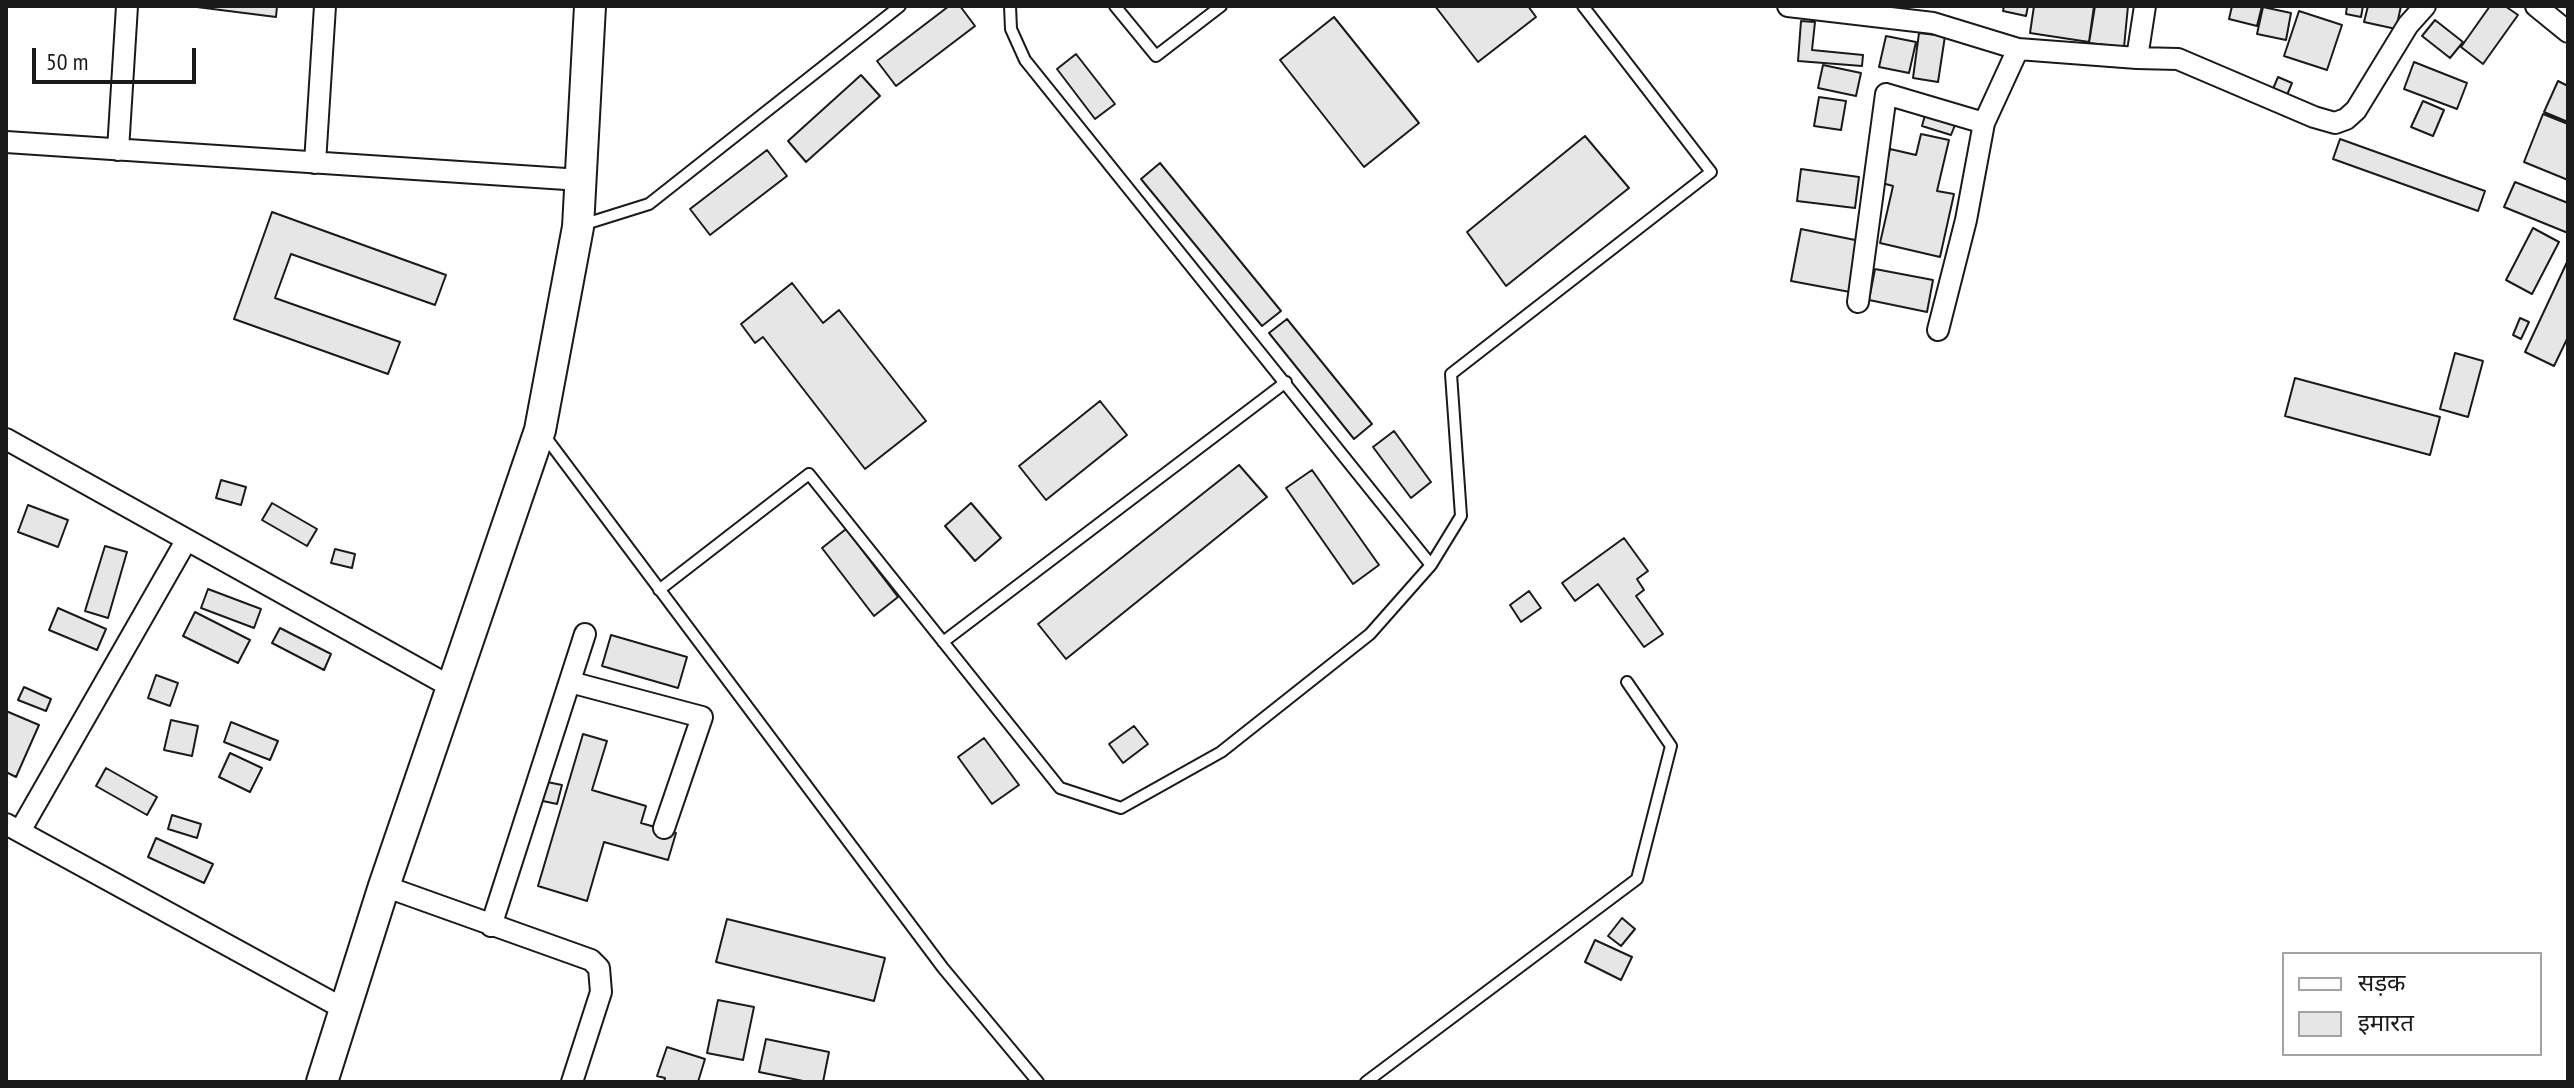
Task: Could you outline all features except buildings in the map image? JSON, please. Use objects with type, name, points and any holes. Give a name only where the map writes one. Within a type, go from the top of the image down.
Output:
[{"type":"main road","points":[[322,1082],[384,886],[540,430],[578,227],[590,6]]},
{"type":"street","points":[[118,150],[127,6]]},
{"type":"street","points":[[315,163],[325,6]]},
{"type":"street","points":[[1788,6],[1934,14],[2018,49],[2178,59],[2335,123],[2356,110],[2408,25],[2425,6]]},
{"type":"street","points":[[2137,58],[2145,6]]},
{"type":"street","points":[[2536,6],[2568,32]]},
{"type":"street","points":[[1938,330],[1966,220],[1984,123],[2018,49]]},
{"type":"street","points":[[1858,302],[1886,94],[1984,123]]},
{"type":"street","points":[[6,142],[581,180]]},
{"type":"street","points":[[6,439],[453,688]]},
{"type":"street","points":[[186,541],[13,828],[346,1010]]},
{"type":"street","points":[[491,926],[585,634]]},
{"type":"street","points":[[570,682],[702,717],[664,828]]},
{"type":"street","points":[[384,886],[591,960],[599,968],[601,992],[572,1082]]},
{"type":"lane","points":[[578,227],[649,204],[900,6]]},
{"type":"lane","points":[[1010,6],[1011,29],[1025,60],[1431,565]]},
{"type":"lane","points":[[1115,6],[1156,56],[1221,6]]},
{"type":"lane","points":[[659,590],[809,474],[1060,788],[1121,808],[1221,752],[1370,634],[1431,565],[1461,516],[1451,374],[1711,172],[1583,6]]},
{"type":"lane","points":[[943,642],[1286,382]]},
{"type":"lane","points":[[540,430],[943,968],[1038,1082]]},
{"type":"lane","points":[[1366,1082],[1637,879],[1671,746],[1627,682]]}]
